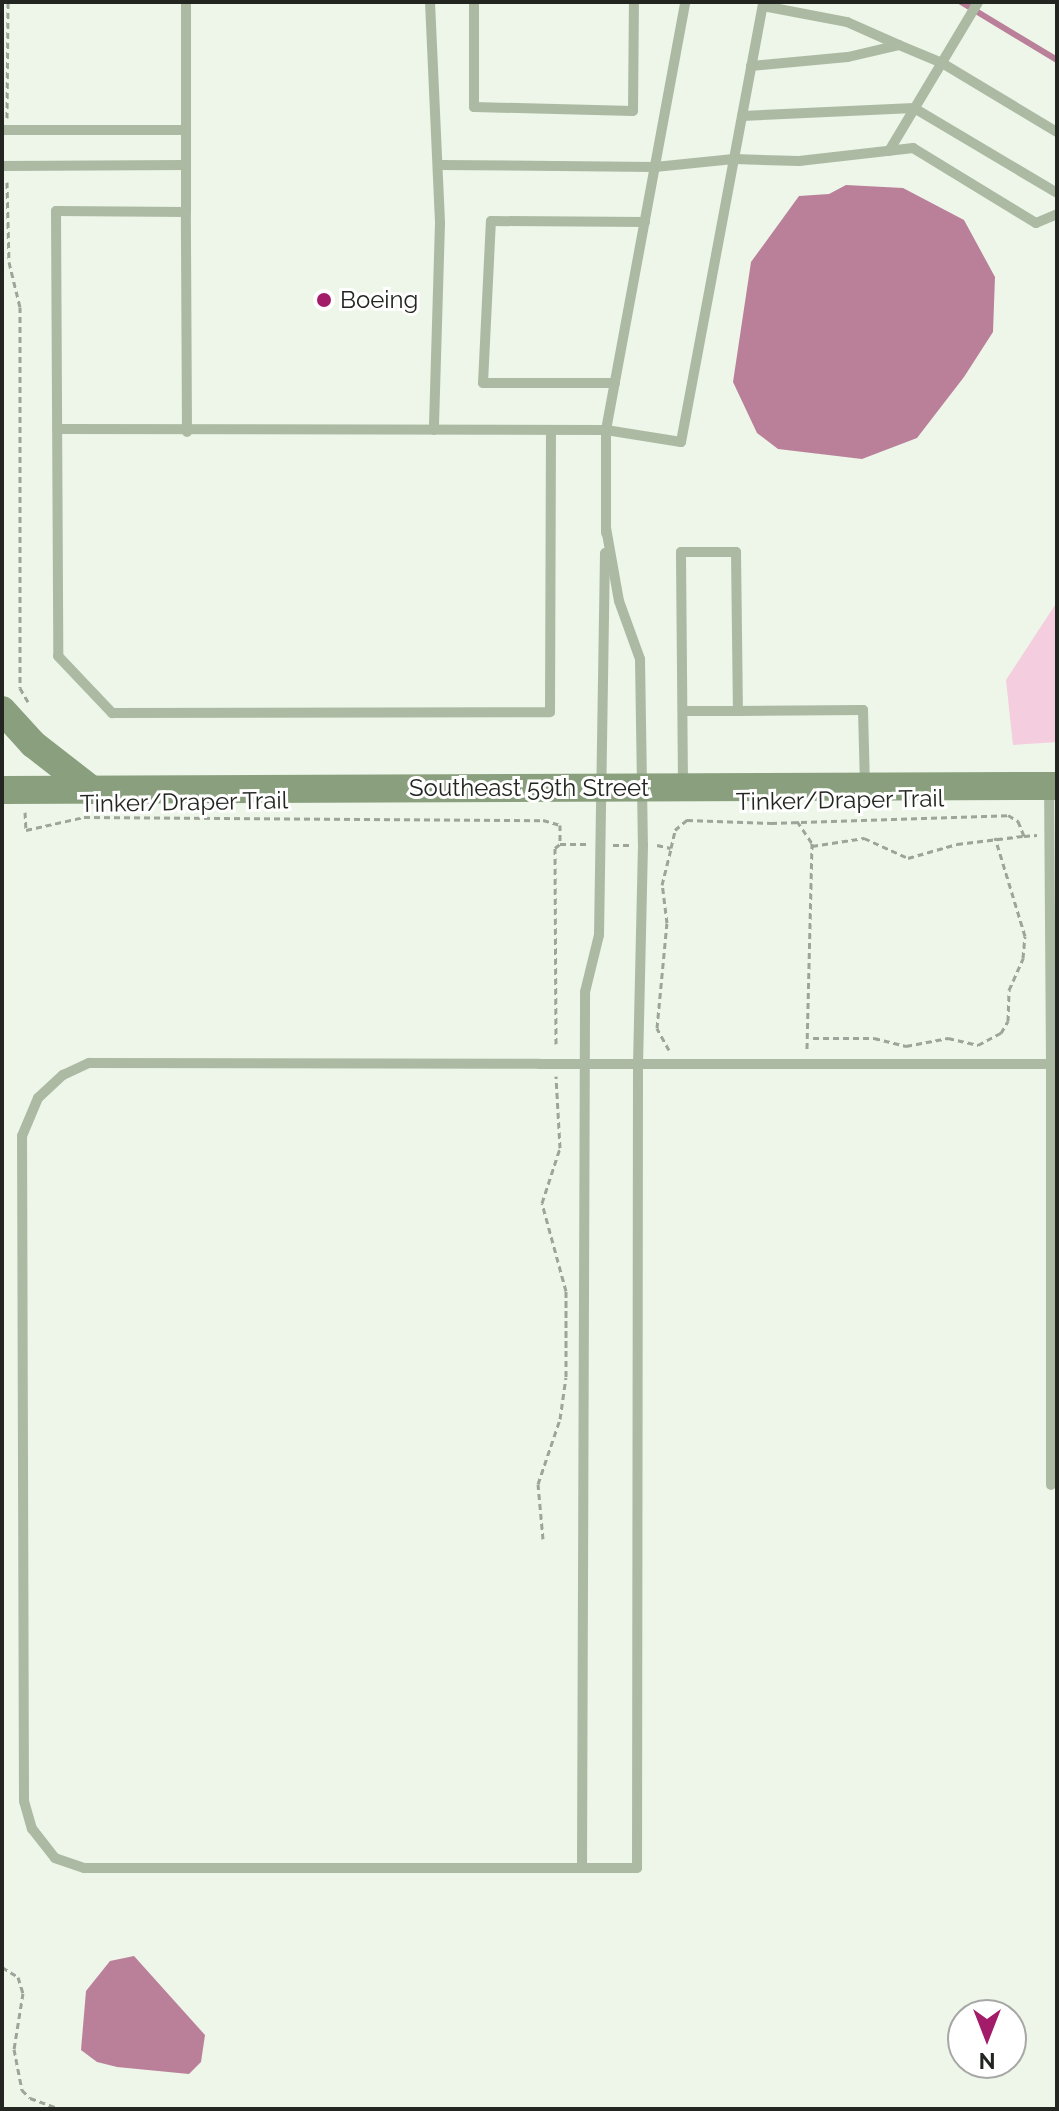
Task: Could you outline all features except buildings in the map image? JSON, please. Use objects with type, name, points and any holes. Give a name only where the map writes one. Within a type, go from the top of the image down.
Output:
[{"type":"main road","points":[[2,710],[22,734],[92,790]]},
{"type":"main road","name":"Southeast 59th Street","points":[[14,790],[1053,786]]},
{"type":"lane","points":[[186,2],[187,432]]},
{"type":"lane","points":[[430,2],[439,165],[434,430]]},
{"type":"lane","points":[[474,2],[474,107],[633,111],[634,2]]},
{"type":"lane","points":[[582,1868],[585,992],[599,935],[606,430],[685,2]]},
{"type":"lane","points":[[889,151],[978,2]]},
{"type":"lane","points":[[57,429],[187,432],[606,430],[681,442],[763,4],[847,22],[942,63],[1057,132]]},
{"type":"lane","points":[[751,66],[848,57],[899,45]]},
{"type":"lane","points":[[742,116],[914,108],[1057,193]]},
{"type":"lane","points":[[4,130],[186,130]]},
{"type":"lane","points":[[439,165],[655,167],[734,159],[799,161],[913,148],[1036,223],[1057,214]]},
{"type":"lane","points":[[4,166],[186,165]]},
{"type":"lane","points":[[186,212],[56,211],[58,656],[112,713],[550,712],[551,430]]},
{"type":"lane","points":[[615,383],[483,383],[491,221],[645,222]]},
{"type":"lane","points":[[606,528],[619,601],[640,659],[643,845],[638,1064],[637,1868],[84,1868],[55,1858],[39,1841],[24,1801],[22,1136],[38,1098],[63,1075],[89,1063],[585,1064],[638,1064],[1051,1064]]},
{"type":"lane","points":[[683,787],[681,552],[736,552],[738,711]]},
{"type":"lane","points":[[683,711],[863,710],[865,787]]},
{"type":"lane","points":[[1051,1485],[1049,835],[1053,786]]},
{"type":"path","points":[[4,130],[8,2]]},
{"type":"path","points":[[4,166],[9,262],[20,307],[20,688],[35,714]]},
{"type":"path","name":"Tinker/Draper Trail","points":[[14,790],[26,830],[84,817],[543,820],[560,825],[560,844]]},
{"type":"path","name":"Tinker/Draper Trail","points":[[671,848],[675,830],[687,820],[1008,815],[1018,821],[1024,836]]},
{"type":"path","points":[[795,820],[810,834],[812,846],[812,1038],[804,1052]]},
{"type":"path","points":[[812,846],[864,838],[908,858],[995,837],[1049,835]]},
{"type":"path","points":[[812,1038],[874,1038],[906,1046],[948,1038],[978,1045],[1001,1033],[1008,1021],[1009,990],[1023,958],[1025,936],[995,837]]},
{"type":"path","points":[[556,1044],[555,848],[560,844],[643,845],[671,848],[662,885],[667,923],[657,1028],[663,1045],[673,1051]]},
{"type":"path","points":[[543,1539],[538,1484],[560,1419],[566,1377],[566,1291],[542,1203],[560,1148],[556,1076]]},
{"type":"path","points":[[2,1967],[18,1977],[23,1993],[14,2049],[22,2090],[30,2098],[60,2109]]},
{"type":"shaded area","points":[[846,185],[903,188],[964,220],[995,277],[993,332],[964,377],[917,438],[862,459],[778,449],[757,433],[733,382],[751,262],[799,196],[829,194]]},
{"type":"shaded area","points":[[1057,602],[1057,742],[1013,745],[1006,680]]},
{"type":"shaded area","points":[[134,1956],[205,2035],[201,2062],[189,2074],[117,2067],[97,2062],[81,2050],[86,1991],[110,1961]]},
{"type":"waterway","points":[[961,2],[1057,60]]},
{"type":"place","name":"Boeing","points":[[324,300]]}]
